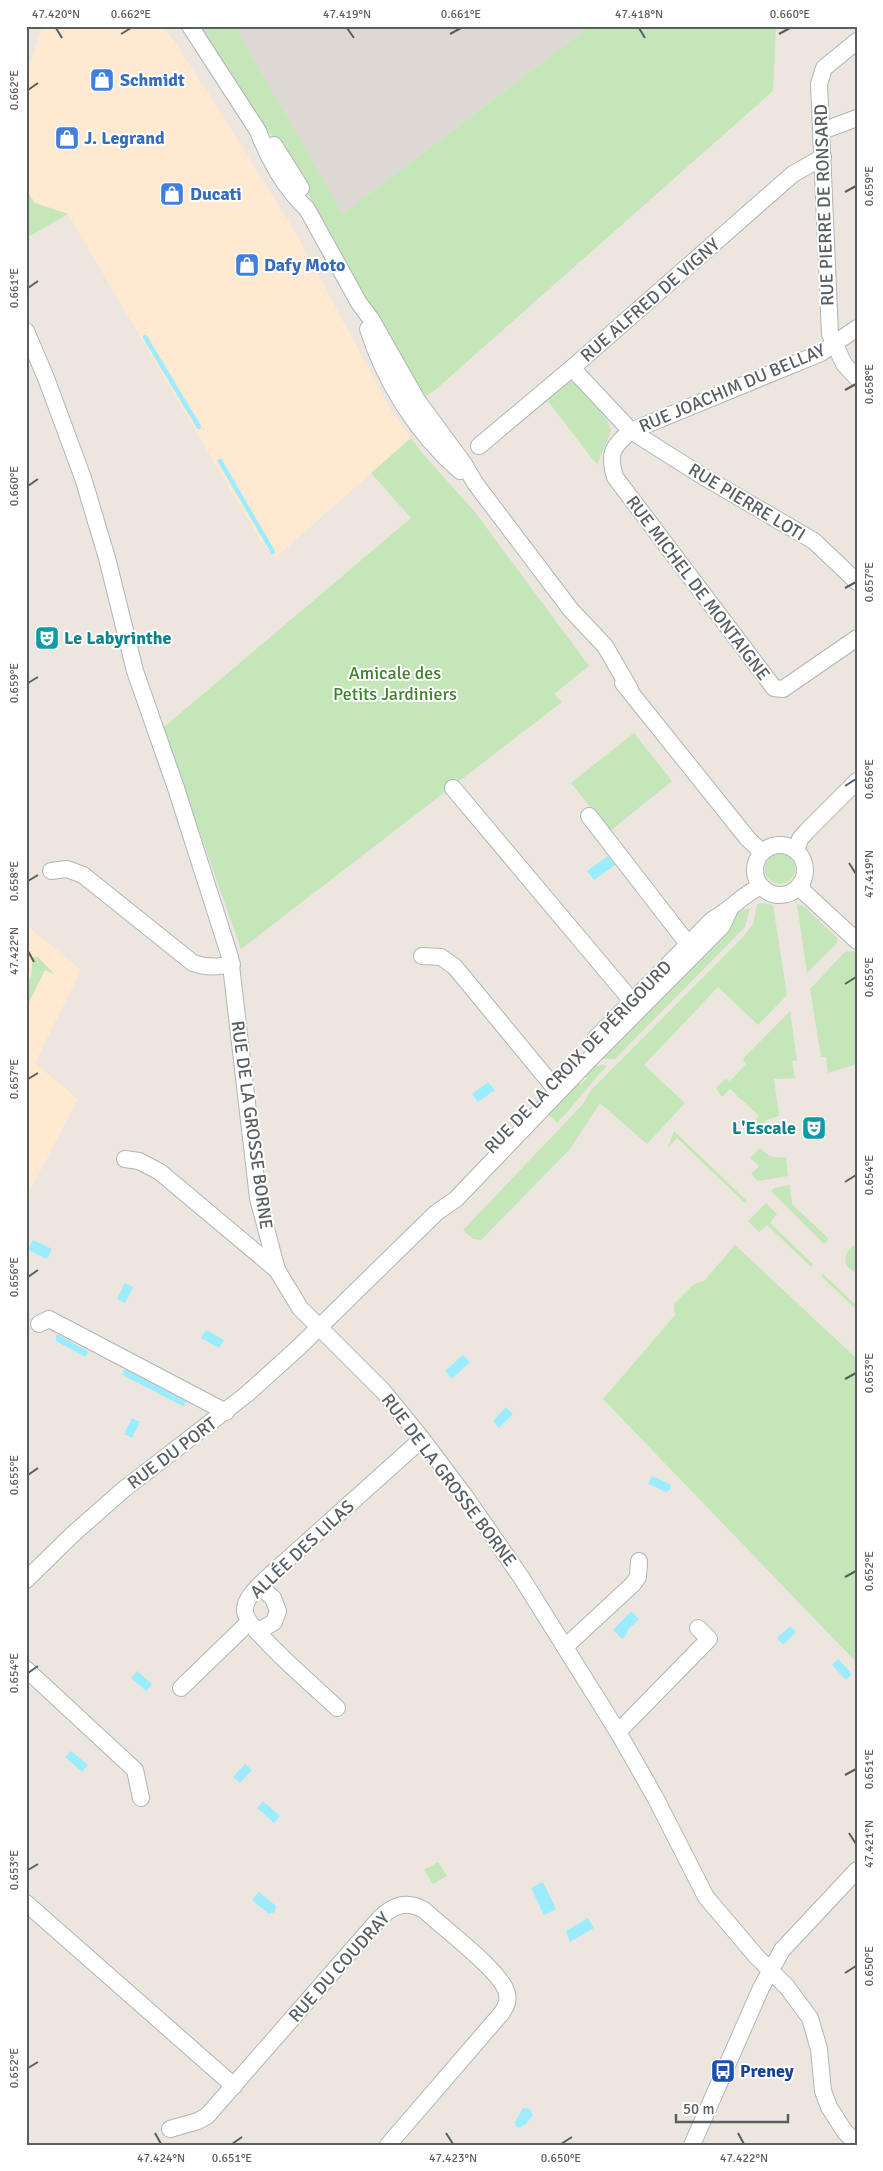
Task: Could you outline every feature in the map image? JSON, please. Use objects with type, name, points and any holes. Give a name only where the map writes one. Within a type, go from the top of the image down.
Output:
[{"type":"street","points":[[190,26],[258,131],[264,148],[278,170],[299,201],[307,209],[359,303],[381,364],[408,411],[439,451],[475,483],[572,610],[605,646],[630,689],[718,802],[762,852]]},
{"type":"street","name":"RUE PIERRE DE RONSARD","points":[[857,41],[829,62],[820,76],[829,320],[834,345],[844,364],[857,378]]},
{"type":"street","points":[[822,131],[857,118]]},
{"type":"street","name":"RUE ALFRED DE VIGNY","points":[[479,446],[572,368],[793,174],[824,158]]},
{"type":"street","name":"RUE JOACHIM DU BELLAY","points":[[631,431],[820,353],[857,328]]},
{"type":"street","name":"RUE DE LA GROSSE BORNE","points":[[26,332],[46,378],[83,478],[110,566],[135,671],[176,788],[232,964],[258,1198],[276,1270],[292,1297],[318,1328],[383,1391],[473,1507],[618,1732],[655,1797],[706,1898],[770,1970],[788,1987],[810,2018],[819,2049],[823,2091],[828,2107],[844,2132],[857,2144]]},
{"type":"street","name":"RUE PIERRE LOTI","points":[[572,368],[631,431],[704,477],[814,541],[857,582]]},
{"type":"street","name":"RUE MICHEL DE MONTAIGNE","points":[[631,431],[617,443],[610,461],[615,478],[774,688],[783,689],[857,638]]},
{"type":"street","points":[[796,851],[800,839],[857,781]]},
{"type":"street","points":[[454,788],[632,1000]]},
{"type":"street","points":[[589,816],[688,944]]},
{"type":"street","points":[[781,845],[796,851],[802,858],[804,867],[804,876],[800,884],[793,891],[783,895],[767,892],[756,878],[755,868],[757,859],[767,848],[781,845]]},
{"type":"street","points":[[51,871],[67,869],[83,875],[194,963],[216,968],[232,964]]},
{"type":"street","points":[[800,884],[804,892],[857,941]]},
{"type":"street","name":"RUE DE LA CROIX DE PÉRIGOURD","points":[[318,1328],[436,1213],[449,1190],[722,926],[729,911],[739,900],[761,886]]},
{"type":"street","name":"RUE DE LA CROIX DE PÉRIGOURD","points":[[555,1089],[632,1000],[712,920],[729,911]]},
{"type":"street","points":[[422,956],[433,955],[441,957],[454,967],[555,1089]]},
{"type":"street","points":[[125,1160],[138,1161],[160,1172],[276,1270]]},
{"type":"street","points":[[40,1324],[49,1320],[226,1412]]},
{"type":"street","name":"RUE DU PORT","points":[[26,1580],[72,1535],[123,1490],[226,1412],[318,1328]]},
{"type":"street","name":"ALLÉE DES LILAS","points":[[253,1627],[245,1616],[245,1605],[259,1586],[422,1439]]},
{"type":"street","points":[[565,1647],[633,1584],[638,1577],[639,1561]]},
{"type":"street","points":[[181,1688],[253,1627],[274,1622],[278,1611],[274,1598],[259,1586]]},
{"type":"street","points":[[253,1627],[338,1708]]},
{"type":"street","points":[[618,1732],[709,1639],[698,1628]]},
{"type":"street","points":[[26,1669],[135,1770],[141,1798]]},
{"type":"street","points":[[692,2145],[723,2071],[770,1970],[782,1950],[857,1870]]},
{"type":"street","points":[[26,1903],[234,2086]]},
{"type":"street","name":"RUE DU COUDRAY","points":[[170,2129],[198,2121],[207,2116],[387,1911],[402,1904],[410,1904],[418,1907],[498,1976],[507,1991],[507,2002],[500,2015],[388,2145]]},
{"type":"shaded area","points":[[43,26],[164,26],[295,232],[392,412],[411,438],[275,558],[263,545],[68,214],[35,203],[26,190],[26,76]]},
{"type":"shaded area","points":[[235,26],[590,26],[343,214]]},
{"type":"shaded area","points":[[26,925],[81,970],[35,1063],[78,1099],[26,1198]]},
{"type":"green space","points":[[198,26],[235,26],[343,214],[590,26],[776,26],[773,91],[435,390],[422,399],[294,169]]},
{"type":"green space","points":[[26,190],[35,203],[68,214],[26,238]]},
{"type":"green space","points":[[569,381],[578,384],[607,420],[611,431],[597,465],[547,400],[559,387]]},
{"type":"green space","name":"Amicale des Petits Jardiniers","points":[[411,438],[475,512],[589,666],[554,694],[562,702],[241,949],[163,728],[411,518],[371,473]]},
{"type":"green space","points":[[634,733],[672,781],[610,831],[571,783]]},
{"type":"green space","points":[[780,854],[791,858],[795,869],[791,880],[780,884],[769,880],[765,869],[769,858]]},
{"type":"green space","points":[[757,904],[773,905],[787,995],[758,1025],[718,987],[644,1065],[685,1103],[647,1144],[600,1103],[570,1149],[481,1240],[473,1239],[463,1230],[583,1104],[592,1089],[743,937],[753,924]]},
{"type":"green space","points":[[797,904],[805,907],[838,939],[836,944],[807,973]]},
{"type":"green space","points":[[743,908],[745,910],[750,908],[745,927],[615,1059],[597,1057],[724,929]]},
{"type":"green space","points":[[853,951],[857,953],[857,1064],[828,1073],[826,1057],[821,1057],[810,989],[845,952]]},
{"type":"green space","points":[[33,957],[38,957],[55,975],[45,970],[26,1008],[26,985],[31,976]]},
{"type":"green space","points":[[790,1011],[797,1060],[792,1061],[795,1078],[774,1079],[779,1116],[767,1120],[757,1130],[751,1124],[759,1116],[730,1089],[721,1096],[716,1088],[725,1079],[730,1081],[746,1064],[743,1059]]},
{"type":"green space","points":[[595,1066],[607,1066],[557,1123],[548,1114],[578,1083],[581,1085],[587,1078],[585,1076]]},
{"type":"green space","points":[[674,1131],[747,1201],[745,1203],[677,1138],[668,1147]]},
{"type":"green space","points":[[760,1148],[772,1156],[778,1158],[786,1157],[788,1176],[758,1181],[751,1174],[759,1166],[750,1158]]},
{"type":"green space","points":[[790,1185],[792,1204],[828,1238],[827,1242],[823,1243],[771,1191],[774,1188]]},
{"type":"green space","points":[[766,1203],[777,1214],[770,1223],[813,1264],[811,1267],[767,1225],[759,1232],[748,1221]]},
{"type":"green space","points":[[857,1244],[857,1272],[848,1267],[845,1259],[849,1250]]},
{"type":"green space","points":[[735,1245],[857,1359],[857,1663],[603,1399],[676,1314],[674,1312],[674,1304],[694,1284],[704,1281]]},
{"type":"green space","points":[[823,1274],[857,1306],[857,1310],[821,1276]]},
{"type":"green space","points":[[438,1862],[447,1876],[433,1884],[424,1870]]},
{"type":"water","points":[[608,856],[615,865],[594,880],[587,871]]},
{"type":"water","points":[[488,1082],[495,1090],[478,1102],[472,1094]]},
{"type":"water","points":[[33,1240],[52,1249],[47,1259],[28,1250]]},
{"type":"water","points":[[125,1283],[133,1287],[125,1303],[117,1299]]},
{"type":"water","points":[[206,1330],[224,1340],[219,1348],[201,1338]]},
{"type":"water","points":[[56,1335],[89,1352],[85,1357],[56,1341]]},
{"type":"water","points":[[463,1355],[470,1362],[452,1379],[445,1371]]},
{"type":"water","points":[[124,1370],[187,1402],[183,1406],[124,1376],[122,1374]]},
{"type":"water","points":[[506,1407],[513,1414],[499,1428],[493,1421]]},
{"type":"water","points":[[132,1418],[140,1422],[132,1438],[124,1434]]},
{"type":"water","points":[[652,1476],[670,1484],[671,1489],[666,1492],[648,1484]]},
{"type":"water","points":[[631,1611],[639,1619],[622,1639],[613,1630]]},
{"type":"water","points":[[790,1626],[796,1632],[783,1645],[777,1638]]},
{"type":"water","points":[[838,1659],[852,1674],[846,1680],[832,1665]]},
{"type":"water","points":[[137,1671],[152,1684],[146,1691],[131,1678]]},
{"type":"water","points":[[71,1751],[88,1765],[82,1772],[65,1757]]},
{"type":"water","points":[[245,1764],[252,1770],[240,1783],[233,1777]]},
{"type":"water","points":[[263,1801],[280,1816],[274,1823],[257,1808]]},
{"type":"water","points":[[543,1882],[556,1909],[544,1915],[531,1888]]},
{"type":"water","points":[[259,1892],[276,1906],[275,1912],[269,1914],[252,1900]]},
{"type":"water","points":[[588,1918],[594,1928],[570,1942],[566,1931]]},
{"type":"water","points":[[523,2108],[530,2109],[533,2115],[526,2124],[519,2128],[515,2122]]},
{"type":"waterway","points":[[145,337],[199,427]]},
{"type":"waterway","points":[[220,461],[273,552]]},
{"type":"place","name":"Schmidt","points":[[102,80]]},
{"type":"place","name":"J. Legrand","points":[[67,138]]},
{"type":"place","name":"Ducati","points":[[172,194]]},
{"type":"place","name":"Dafy Moto","points":[[247,265]]},
{"type":"place","name":"Le Labyrinthe","points":[[47,638]]},
{"type":"place","name":"L'Escale","points":[[814,1128]]},
{"type":"place","name":"Preney","points":[[723,2071]]}]
